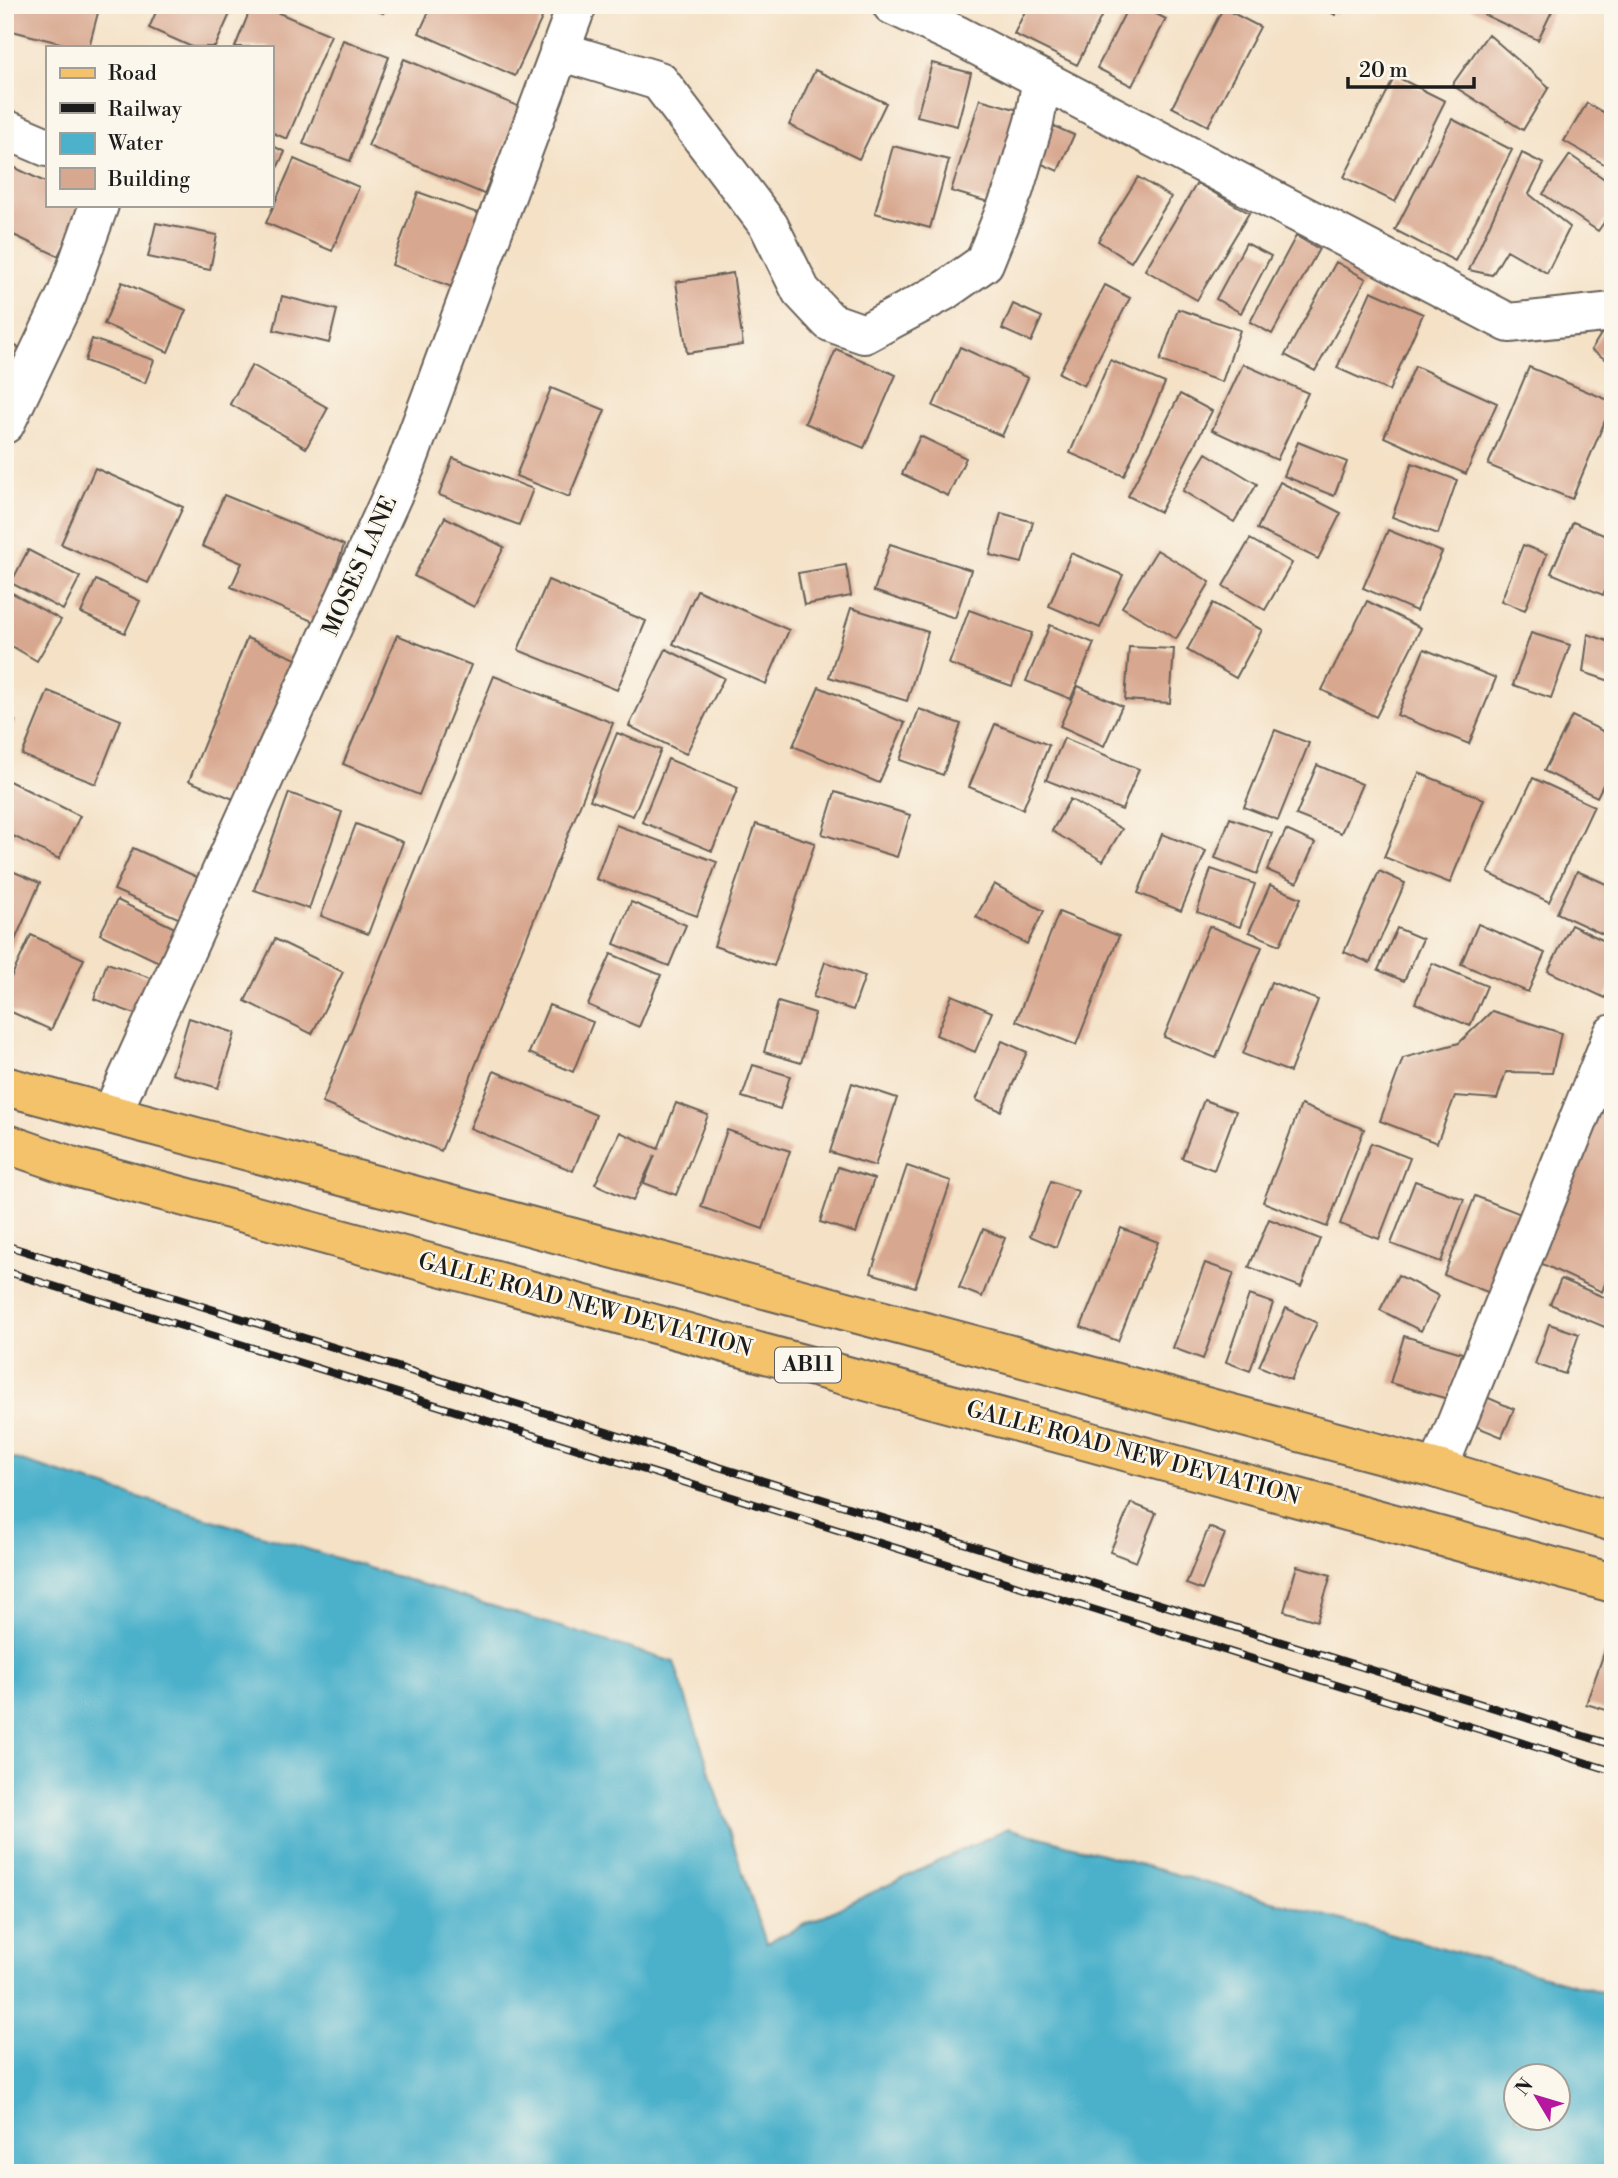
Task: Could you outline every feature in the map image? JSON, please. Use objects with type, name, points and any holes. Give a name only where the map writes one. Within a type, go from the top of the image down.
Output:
[{"type":"main road","points":[[5,1086],[1438,1469],[1613,1521]]},
{"type":"main road","name":"GALLE ROAD NEW DEVIATION","points":[[5,1143],[74,1167],[1613,1583]]},
{"type":"street","name":"MOSES LANE","points":[[112,1113],[406,465],[577,5]]},
{"type":"street","points":[[892,5],[1042,79],[1509,323],[1613,312]]},
{"type":"street","points":[[559,51],[659,81],[769,226],[801,291],[830,322],[864,334],[944,292],[984,263],[1014,189],[1034,122],[1042,79]]},
{"type":"street","points":[[5,129],[46,147]]},
{"type":"street","points":[[5,424],[67,294],[99,206]]},
{"type":"street","points":[[1438,1469],[1613,1034]]},
{"type":"water","points":[[5,1456],[674,1662],[766,1943],[1008,1828],[1613,1995],[1613,2173],[5,2173]]},
{"type":"building","points":[[14,5],[100,5],[89,46],[72,46],[8,30]]},
{"type":"building","points":[[159,5],[234,5],[215,46],[190,46],[149,28]]},
{"type":"building","points":[[252,5],[260,5],[331,35],[287,139],[273,133],[273,46],[235,46]]},
{"type":"building","points":[[364,5],[386,5],[383,13]]},
{"type":"building","points":[[432,5],[548,5],[515,76],[419,33]]},
{"type":"building","points":[[1028,5],[1107,5],[1077,65],[1014,34]]},
{"type":"building","points":[[1129,5],[1139,5],[1166,19],[1132,86],[1097,68]]},
{"type":"building","points":[[1320,5],[1341,5],[1335,15]]},
{"type":"building","points":[[1464,5],[1545,5],[1553,9],[1538,40]]},
{"type":"building","points":[[1223,8],[1260,27],[1208,126],[1172,107]]},
{"type":"building","points":[[1488,34],[1549,87],[1523,130],[1452,85]]},
{"type":"building","points":[[343,40],[389,57],[350,161],[303,144]]},
{"type":"building","points":[[404,59],[520,107],[484,194],[368,146]]},
{"type":"building","points":[[932,63],[971,73],[957,126],[917,116]]},
{"type":"building","points":[[815,70],[886,103],[859,159],[789,125]]},
{"type":"building","points":[[1395,76],[1445,101],[1395,202],[1344,177]]},
{"type":"building","points":[[980,99],[1025,112],[995,204],[951,191]]},
{"type":"building","points":[[1587,103],[1613,118],[1613,169],[1564,141]]},
{"type":"building","points":[[1452,119],[1512,150],[1455,261],[1395,230]]},
{"type":"building","points":[[1051,125],[1074,135],[1058,171],[1035,161]]},
{"type":"building","points":[[273,146],[285,152],[273,176]]},
{"type":"building","points":[[893,146],[949,160],[930,228],[875,213]]},
{"type":"building","points":[[1522,153],[1544,164],[1529,194],[1570,227],[1547,273],[1507,250],[1492,275],[1469,270]]},
{"type":"building","points":[[1570,155],[1613,185],[1613,210],[1598,231],[1543,194]]},
{"type":"building","points":[[294,159],[359,187],[332,251],[266,223]]},
{"type":"building","points":[[5,163],[46,183],[46,206],[83,206],[58,256],[5,231]]},
{"type":"building","points":[[1138,177],[1171,197],[1131,262],[1098,241]]},
{"type":"building","points":[[1197,183],[1249,213],[1197,300],[1145,270]]},
{"type":"building","points":[[418,192],[486,216],[460,290],[392,265]]},
{"type":"building","points":[[156,223],[217,235],[210,270],[148,257]]},
{"type":"building","points":[[1296,236],[1319,249],[1272,334],[1250,322]]},
{"type":"building","points":[[1246,243],[1271,256],[1241,313],[1216,299]]},
{"type":"building","points":[[1336,262],[1366,279],[1315,371],[1285,355]]},
{"type":"building","points":[[733,273],[743,345],[687,353],[676,282]]},
{"type":"building","points":[[122,282],[186,310],[168,352],[104,324]]},
{"type":"building","points":[[1105,285],[1130,298],[1084,386],[1059,373]]},
{"type":"building","points":[[1371,291],[1423,314],[1389,391],[1337,368]]},
{"type":"building","points":[[282,296],[337,310],[329,343],[274,330]]},
{"type":"building","points":[[1013,304],[1042,317],[1031,342],[1002,329]]},
{"type":"building","points":[[1178,309],[1240,330],[1222,382],[1160,361]]},
{"type":"building","points":[[1611,318],[1613,319],[1613,364],[1591,350]]},
{"type":"building","points":[[92,339],[154,360],[145,383],[85,361]]},
{"type":"building","points":[[5,342],[28,351],[5,397]]},
{"type":"building","points":[[960,347],[1028,378],[1002,436],[933,406]]},
{"type":"building","points":[[836,349],[896,375],[864,448],[805,423]]},
{"type":"building","points":[[1110,360],[1165,383],[1124,476],[1070,453]]},
{"type":"building","points":[[1243,364],[1308,393],[1277,460],[1212,430]]},
{"type":"building","points":[[252,365],[328,408],[306,448],[230,404]]},
{"type":"building","points":[[1415,366],[1497,403],[1466,474],[1384,437]]},
{"type":"building","points":[[1529,367],[1613,402],[1572,499],[1488,465]]},
{"type":"building","points":[[551,388],[605,410],[569,497],[516,476]]},
{"type":"building","points":[[1180,394],[1212,411],[1160,512],[1128,496]]},
{"type":"building","points":[[920,436],[966,458],[948,496],[902,474]]},
{"type":"building","points":[[1298,442],[1347,462],[1334,496],[1284,476]]},
{"type":"building","points":[[1206,453],[1257,484],[1234,522],[1183,491]]},
{"type":"building","points":[[453,458],[533,489],[519,525],[439,495]]},
{"type":"building","points":[[1412,463],[1457,480],[1438,534],[1392,517]]},
{"type":"building","points":[[95,468],[183,507],[148,583],[61,544]]},
{"type":"building","points":[[1280,482],[1341,513],[1318,559],[1257,529]]},
{"type":"building","points":[[224,495],[344,545],[317,623],[231,587],[242,563],[202,546]]},
{"type":"building","points":[[1001,513],[1033,522],[1022,563],[990,555]]},
{"type":"building","points":[[445,517],[504,547],[474,607],[414,576]]},
{"type":"building","points":[[1573,522],[1613,539],[1613,573],[1603,595],[1551,573]]},
{"type":"building","points":[[1388,530],[1442,552],[1416,611],[1363,588]]},
{"type":"building","points":[[1250,539],[1292,563],[1265,610],[1223,586]]},
{"type":"building","points":[[890,544],[971,570],[955,618],[874,591]]},
{"type":"building","points":[[1523,545],[1547,554],[1525,610],[1501,601]]},
{"type":"building","points":[[28,550],[80,577],[63,610],[11,583]]},
{"type":"building","points":[[1157,550],[1210,582],[1176,639],[1122,607]]},
{"type":"building","points":[[1071,553],[1123,575],[1100,628],[1049,606]]},
{"type":"building","points":[[846,565],[851,596],[804,605],[798,573]]},
{"type":"building","points":[[96,580],[140,601],[125,633],[81,613]]},
{"type":"building","points":[[548,580],[646,621],[617,690],[518,650]]},
{"type":"building","points":[[5,589],[61,620],[37,661],[5,642]]},
{"type":"building","points":[[697,590],[789,630],[766,684],[673,644]]},
{"type":"building","points":[[1367,601],[1421,628],[1376,717],[1322,690]]},
{"type":"building","points":[[1213,603],[1262,630],[1236,678],[1187,650]]},
{"type":"building","points":[[851,608],[928,632],[907,701],[829,677]]},
{"type":"building","points":[[969,610],[1032,633],[1012,686],[949,664]]},
{"type":"building","points":[[1050,625],[1094,643],[1071,699],[1026,681]]},
{"type":"building","points":[[1531,633],[1570,645],[1551,698],[1513,685]]},
{"type":"building","points":[[1588,634],[1613,643],[1613,682],[1583,672]]},
{"type":"building","points":[[397,635],[471,665],[419,795],[343,764]]},
{"type":"building","points":[[247,638],[301,661],[243,803],[189,781]]},
{"type":"building","points":[[1129,647],[1174,649],[1170,703],[1125,700]]},
{"type":"building","points":[[666,649],[724,678],[686,754],[629,726]]},
{"type":"building","points":[[1424,649],[1496,678],[1469,744],[1397,715]]},
{"type":"building","points":[[494,676],[613,723],[441,1151],[322,1103]]},
{"type":"building","points":[[1078,686],[1122,706],[1104,746],[1060,726]]},
{"type":"building","points":[[819,687],[905,723],[879,783],[793,746]]},
{"type":"building","points":[[48,691],[121,720],[96,784],[22,755]]},
{"type":"building","points":[[919,709],[961,724],[943,775],[900,760]]},
{"type":"building","points":[[5,715],[15,721],[5,739]]},
{"type":"building","points":[[1572,716],[1613,736],[1613,765],[1597,797],[1544,771]]},
{"type":"building","points":[[995,724],[1049,745],[1023,809],[969,787]]},
{"type":"building","points":[[1275,730],[1309,743],[1278,820],[1244,807]]},
{"type":"building","points":[[617,733],[661,750],[633,816],[590,800]]},
{"type":"building","points":[[1064,738],[1139,769],[1122,810],[1046,780]]},
{"type":"building","points":[[668,759],[738,788],[712,851],[642,822]]},
{"type":"building","points":[[1317,765],[1362,784],[1341,833],[1296,815]]},
{"type":"building","points":[[1419,773],[1484,799],[1450,883],[1384,857]]},
{"type":"building","points":[[1533,778],[1594,806],[1549,902],[1488,873]]},
{"type":"building","points":[[5,779],[80,816],[59,859],[5,832]]},
{"type":"building","points":[[835,792],[910,815],[897,857],[822,834]]},
{"type":"building","points":[[289,793],[342,812],[309,909],[254,890]]},
{"type":"building","points":[[1070,799],[1122,829],[1103,861],[1052,831]]},
{"type":"building","points":[[1230,818],[1272,833],[1257,874],[1215,858]]},
{"type":"building","points":[[356,824],[403,842],[368,934],[321,916]]},
{"type":"building","points":[[756,824],[815,843],[774,966],[714,946]]},
{"type":"building","points":[[616,825],[717,862],[697,916],[596,879]]},
{"type":"building","points":[[1286,830],[1315,843],[1297,883],[1267,870]]},
{"type":"building","points":[[1162,834],[1206,851],[1181,911],[1138,893]]},
{"type":"building","points":[[133,848],[206,881],[187,922],[114,890]]},
{"type":"building","points":[[5,868],[40,883],[5,963]]},
{"type":"building","points":[[1211,869],[1255,884],[1240,927],[1197,912]]},
{"type":"building","points":[[1379,871],[1405,883],[1370,963],[1344,952]]},
{"type":"building","points":[[1577,871],[1613,887],[1613,939],[1557,913]]},
{"type":"building","points":[[994,884],[1044,911],[1027,944],[976,917]]},
{"type":"building","points":[[1270,885],[1301,898],[1280,945],[1249,932]]},
{"type":"building","points":[[117,900],[183,932],[167,966],[100,934]]},
{"type":"building","points":[[631,902],[686,925],[669,966],[614,944]]},
{"type":"building","points":[[1059,912],[1119,936],[1076,1045],[1016,1021]]},
{"type":"building","points":[[1478,924],[1545,953],[1528,992],[1461,964]]},
{"type":"building","points":[[1571,925],[1613,945],[1613,981],[1605,998],[1548,971]]},
{"type":"building","points":[[1209,926],[1262,947],[1216,1058],[1164,1037]]},
{"type":"building","points":[[1397,928],[1423,939],[1404,981],[1378,970]]},
{"type":"building","points":[[31,935],[84,959],[51,1030],[5,1009],[5,990]]},
{"type":"building","points":[[275,939],[343,972],[312,1034],[245,1001]]},
{"type":"building","points":[[611,954],[661,975],[639,1027],[588,1005]]},
{"type":"building","points":[[825,962],[865,976],[853,1010],[813,997]]},
{"type":"building","points":[[107,963],[163,982],[149,1019],[94,999]]},
{"type":"building","points":[[1432,963],[1487,986],[1470,1026],[1415,1003]]},
{"type":"building","points":[[1271,982],[1318,1000],[1290,1072],[1243,1054]]},
{"type":"building","points":[[952,995],[992,1012],[975,1052],[936,1035]]},
{"type":"building","points":[[778,1002],[815,1013],[801,1063],[764,1052]]},
{"type":"building","points":[[549,1005],[593,1022],[573,1072],[529,1053]]},
{"type":"building","points":[[1492,1011],[1561,1033],[1552,1073],[1506,1072],[1497,1099],[1455,1096],[1437,1143],[1380,1121],[1403,1058],[1459,1043]]},
{"type":"building","points":[[189,1018],[235,1033],[218,1088],[172,1074]]},
{"type":"building","points":[[1002,1041],[1027,1052],[1001,1111],[976,1100]]},
{"type":"building","points":[[753,1065],[790,1076],[780,1109],[742,1097]]},
{"type":"building","points":[[494,1071],[596,1115],[573,1171],[470,1128]]},
{"type":"building","points":[[852,1083],[897,1098],[875,1166],[830,1152]]},
{"type":"building","points":[[1599,1097],[1613,1104],[1613,1262],[1602,1292],[1534,1260]]},
{"type":"building","points":[[1204,1100],[1236,1111],[1214,1170],[1182,1158]]},
{"type":"building","points":[[676,1103],[708,1115],[676,1195],[644,1183],[655,1155],[633,1201],[595,1184],[620,1132],[658,1149]]},
{"type":"building","points":[[1301,1105],[1364,1129],[1327,1227],[1263,1202]]},
{"type":"building","points":[[727,1130],[790,1151],[763,1229],[701,1207]]},
{"type":"building","points":[[1371,1143],[1410,1158],[1379,1239],[1340,1224]]},
{"type":"building","points":[[907,1166],[951,1181],[915,1287],[871,1273]]},
{"type":"building","points":[[838,1167],[874,1179],[856,1233],[820,1222]]},
{"type":"building","points":[[1051,1181],[1078,1191],[1056,1247],[1030,1236]]},
{"type":"building","points":[[1415,1181],[1464,1199],[1441,1262],[1391,1244]]},
{"type":"building","points":[[1475,1196],[1521,1214],[1490,1293],[1444,1275]]},
{"type":"building","points":[[1269,1219],[1320,1239],[1301,1287],[1249,1267]]},
{"type":"building","points":[[1121,1228],[1158,1242],[1118,1341],[1081,1327]]},
{"type":"building","points":[[983,1229],[1005,1238],[982,1297],[959,1288]]},
{"type":"building","points":[[1205,1263],[1234,1273],[1203,1359],[1173,1348]]},
{"type":"building","points":[[1398,1275],[1439,1296],[1421,1331],[1380,1310]]},
{"type":"building","points":[[1561,1279],[1613,1301],[1613,1315],[1607,1328],[1550,1304]]},
{"type":"building","points":[[1249,1295],[1273,1303],[1250,1371],[1226,1362]]},
{"type":"building","points":[[1286,1308],[1317,1323],[1291,1380],[1259,1366]]},
{"type":"building","points":[[1549,1324],[1579,1334],[1565,1374],[1535,1364]]},
{"type":"building","points":[[1404,1336],[1462,1353],[1448,1399],[1390,1383]]},
{"type":"building","points":[[1477,1393],[1514,1409],[1502,1437],[1465,1422]]},
{"type":"building","points":[[1131,1503],[1156,1513],[1136,1562],[1110,1552]]},
{"type":"building","points":[[1209,1527],[1225,1534],[1202,1590],[1186,1584]]},
{"type":"building","points":[[1297,1566],[1331,1575],[1317,1621],[1284,1611]]},
{"type":"building","points":[[1609,1639],[1613,1640],[1613,1712],[1586,1704]]},
{"type":"railway","points":[[5,1245],[1613,1745]]},
{"type":"railway","points":[[5,1271],[1613,1771]]}]
